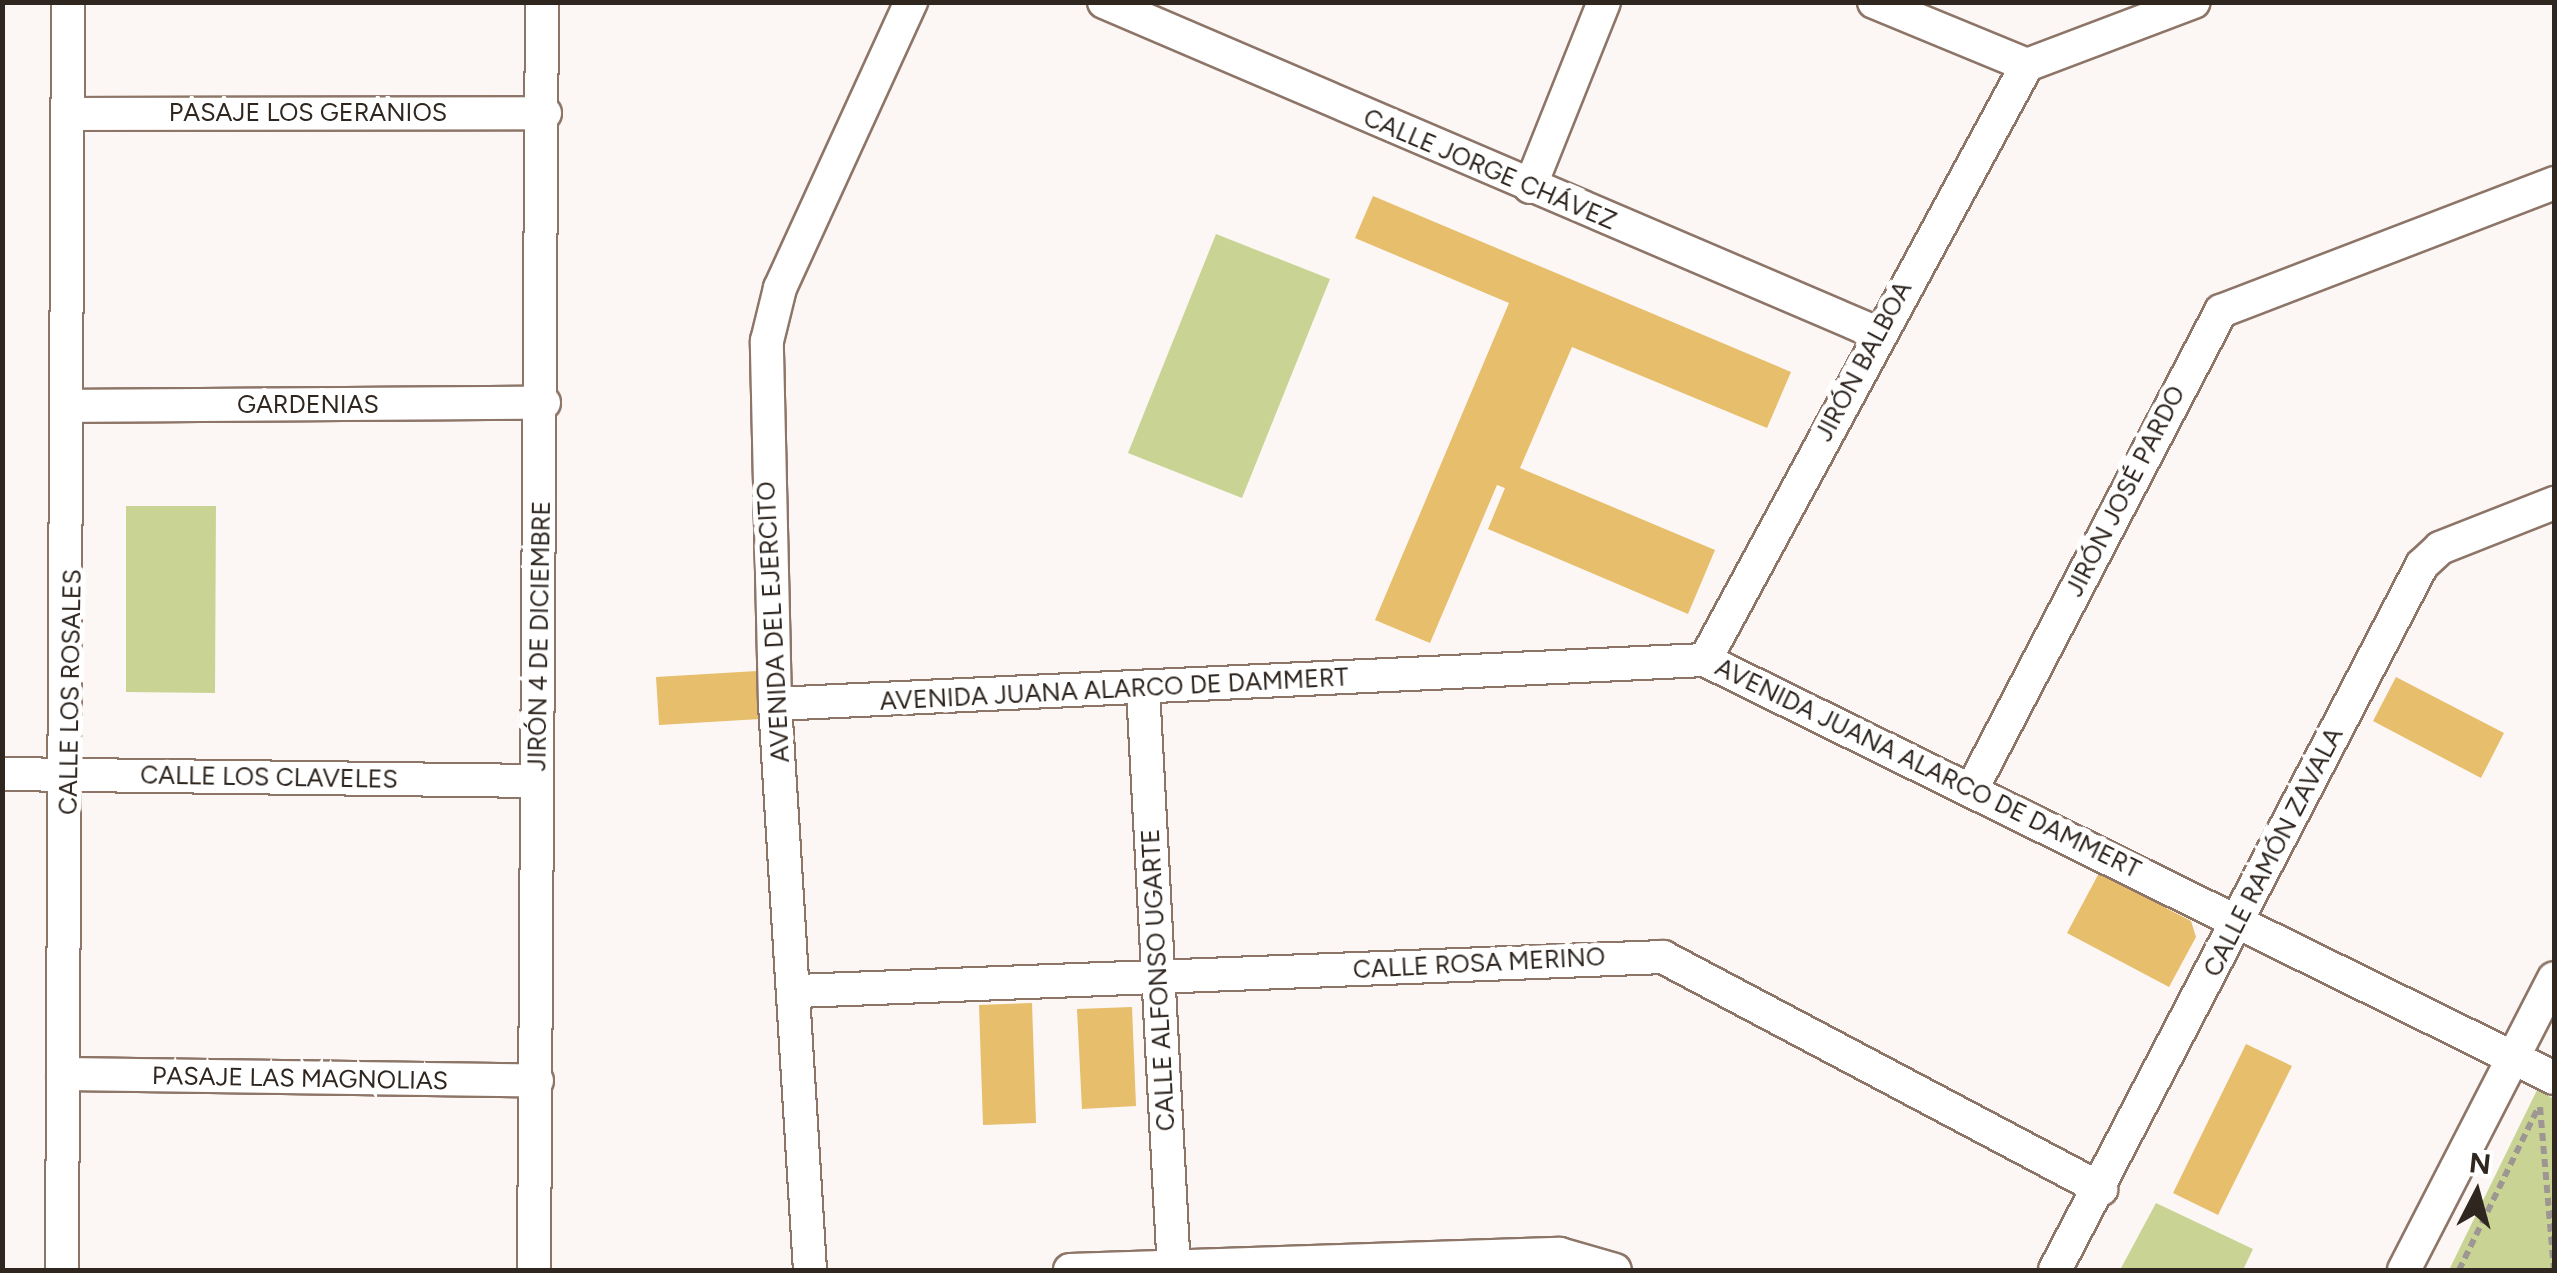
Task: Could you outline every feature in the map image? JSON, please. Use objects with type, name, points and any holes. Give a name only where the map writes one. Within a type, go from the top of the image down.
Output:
[{"type":"street","name":"CALLE LOS ROSALES","points":[[62,1270],[72,406],[68,2]]},
{"type":"street","name":"JIRÓN 4 DE DICIEMBRE","points":[[534,1270],[536,781],[544,403],[542,2]]},
{"type":"street","name":"AVENIDA DEL EJERCITO","points":[[810,1270],[798,991],[775,704],[767,341],[780,288],[911,2]]},
{"type":"street","name":"CALLE JORGE CHÁVEZ","points":[[1104,2],[1877,333]]},
{"type":"street","points":[[1530,187],[1604,2]]},
{"type":"street","points":[[1874,2],[2027,65],[2194,2]]},
{"type":"street","name":"JIRÓN BALBOA","points":[[1705,660],[1877,333],[2027,65]]},
{"type":"street","name":"PASAJE LOS GERANIOS","points":[[71,114],[545,114]]},
{"type":"street","name":"JIRÓN JOSÉ PARDO","points":[[1973,786],[2214,321],[2230,304],[2554,183]]},
{"type":"street","name":"JIRÓN JOSÉ PARDO","points":[[2340,264],[2400,258],[2554,199]]},
{"type":"street","name":"GARDENIAS","points":[[72,406],[544,403]]},
{"type":"street","name":"CALLE RAMÓN ZAVALA","points":[[2055,1270],[2101,1189],[2422,564],[2440,548],[2554,503]]},
{"type":"street","name":"AVENIDA JUANA ALARCO DE DAMMERT","points":[[775,704],[1705,660],[1973,786],[2515,1060],[2547,1091]]},
{"type":"street","name":"CALLE ALFONSO UGARTE","points":[[1143,688],[1174,1268]]},
{"type":"street","name":"CALLE LOS CLAVELES","points":[[2,774],[536,781]]},
{"type":"street","name":"CALLE ROSA MERINO","points":[[798,991],[1158,980],[1663,957],[2101,1189]]},
{"type":"street","points":[[2404,1270],[2554,978]]},
{"type":"street","name":"PASAJE LAS MAGNOLIAS","points":[[63,1074],[537,1081]]},
{"type":"street","points":[[1070,1270],[1560,1254],[1615,1270]]},
{"type":"path","points":[[2515,1060],[2547,1091],[2554,1270]]},
{"type":"path","points":[[2459,1270],[2547,1091]]},
{"type":"green space","points":[[1216,234],[1330,279],[1242,498],[1128,453]]},
{"type":"green space","points":[[126,506],[216,506],[215,693],[126,692]]},
{"type":"green space","points":[[2537,1090],[2554,1099],[2554,1270],[2449,1270]]},
{"type":"green space","points":[[2156,1203],[2253,1249],[2243,1270],[2120,1270]]},
{"type":"building","points":[[1373,196],[1791,372],[1767,428],[1572,347],[1520,468],[1715,550],[1688,614],[1488,529],[1505,488],[1497,485],[1430,643],[1375,620],[1509,303],[1355,238]]},
{"type":"building","points":[[757,671],[760,719],[659,725],[656,677]]},
{"type":"building","points":[[2396,677],[2504,733],[2481,778],[2373,721]]},
{"type":"building","points":[[2099,873],[2191,921],[2196,937],[2169,987],[2067,933]]},
{"type":"building","points":[[1032,1003],[1036,1123],[983,1125],[979,1005]]},
{"type":"building","points":[[1132,1007],[1136,1106],[1082,1109],[1077,1009]]},
{"type":"building","points":[[2246,1044],[2292,1066],[2218,1215],[2173,1193]]}]
